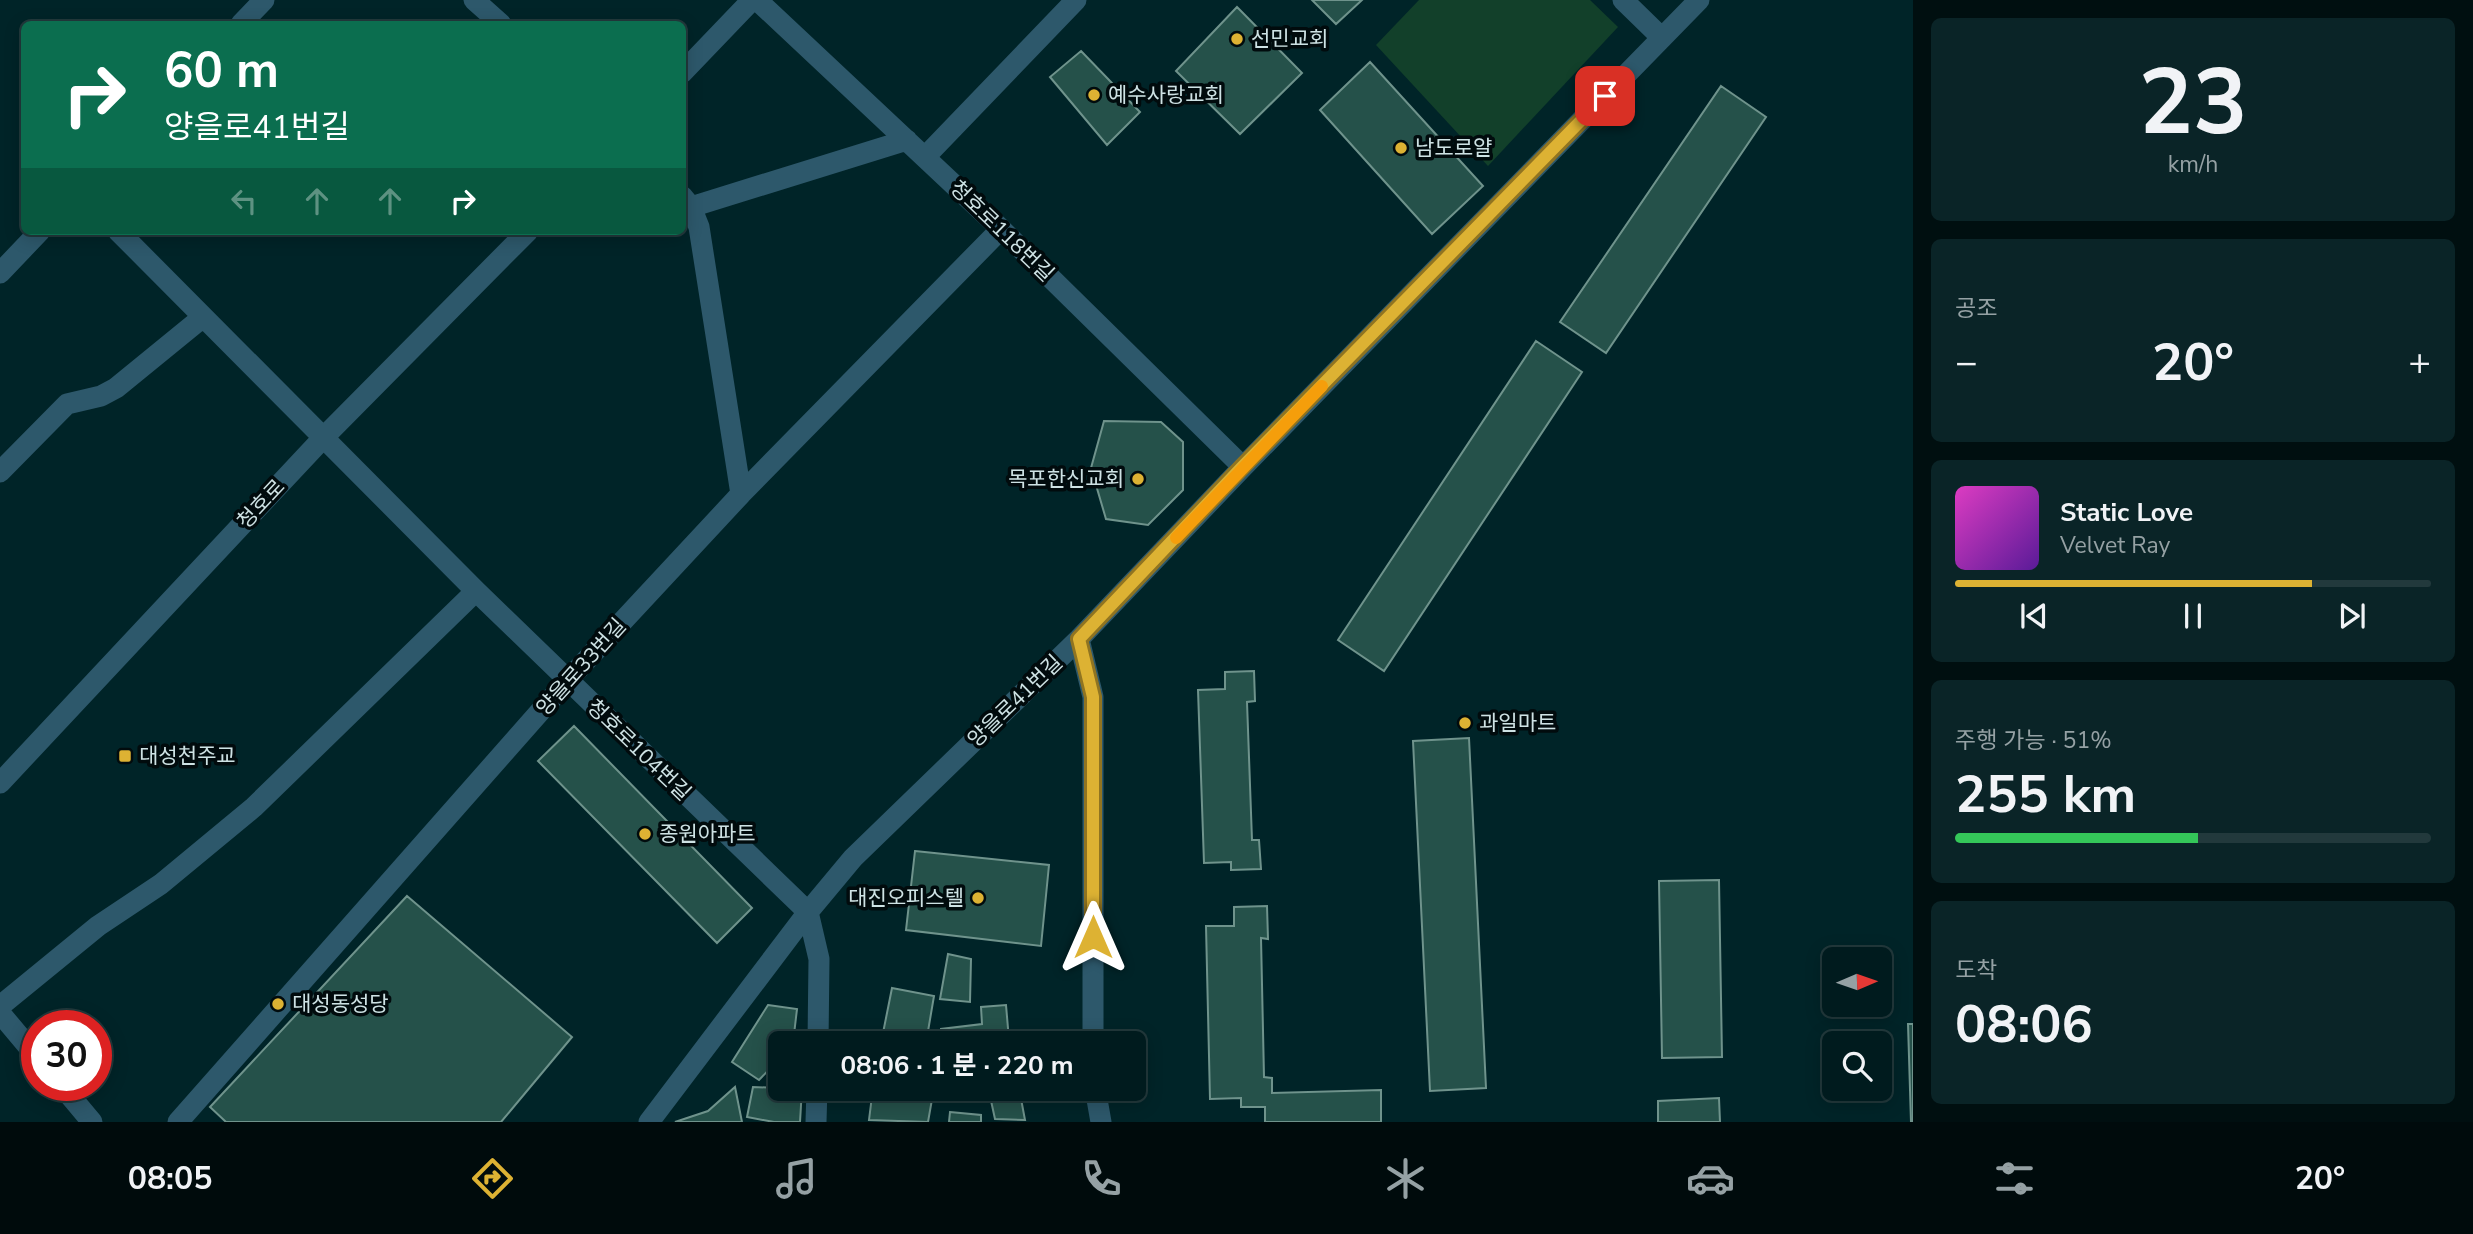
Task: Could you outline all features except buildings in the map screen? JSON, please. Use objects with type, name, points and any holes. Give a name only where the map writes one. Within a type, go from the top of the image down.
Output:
[{"type":"street","points":[[243,21],[264,0]]},
{"type":"street","points":[[686,69],[755,0]]},
{"type":"street","name":"청호로118번길","points":[[755,0],[1001,229],[1242,467]]},
{"type":"street","points":[[925,157],[1076,0]]},
{"type":"street","points":[[1623,0],[1662,38]]},
{"type":"street","name":"양을로41번길","points":[[649,1122],[808,912],[853,858],[1079,639],[1242,467],[1699,0]]},
{"type":"street","points":[[485,3],[499,21]]},
{"type":"street","points":[[741,495],[699,227],[687,202],[907,140]]},
{"type":"street","name":"양을로33번길","points":[[178,1122],[568,681],[741,495],[1001,229]]},
{"type":"street","points":[[0,273],[36,235]]},
{"type":"street","name":"청호로104번길","points":[[122,235],[476,591],[808,912]]},
{"type":"street","name":"청호로","points":[[0,783],[323,438],[524,235]]},
{"type":"street","points":[[0,472],[67,404],[101,396],[116,388],[203,317]]},
{"type":"street","points":[[0,1006],[98,926],[161,884],[254,807],[476,591]]},
{"type":"street","points":[[1079,639],[1093,697],[1093,1031]]},
{"type":"street","points":[[808,912],[819,959],[818,1031]]},
{"type":"street","points":[[0,1013],[21,1037]]},
{"type":"street","points":[[74,1101],[92,1122]]},
{"type":"street","points":[[816,1122],[817,1101]]},
{"type":"street","points":[[1097,1101],[1101,1122]]},
{"type":"green space","points":[[1419,0],[1590,0],[1618,27],[1488,166],[1376,45]]},
{"type":"slow traffic","points":[[1176,538],[1322,386]]},
{"type":"place","name":"선민교회","points":[[1237,39]]},
{"type":"place","name":"예수사랑교회","points":[[1094,95]]},
{"type":"place","name":"남도로얄","points":[[1401,148]]},
{"type":"place","name":"목포한신교회","points":[[1138,479]]},
{"type":"place","name":"과일마트","points":[[1465,723]]},
{"type":"place","name":"대성천주교","points":[[125,756]]},
{"type":"place","name":"종원아파트","points":[[645,834]]},
{"type":"place","name":"대진오피스텔","points":[[978,898]]},
{"type":"place","name":"대성동성당","points":[[278,1004]]},
{"type":"route","points":[[1093,937],[1093,697],[1079,639],[1242,467],[1605,96]]}]
